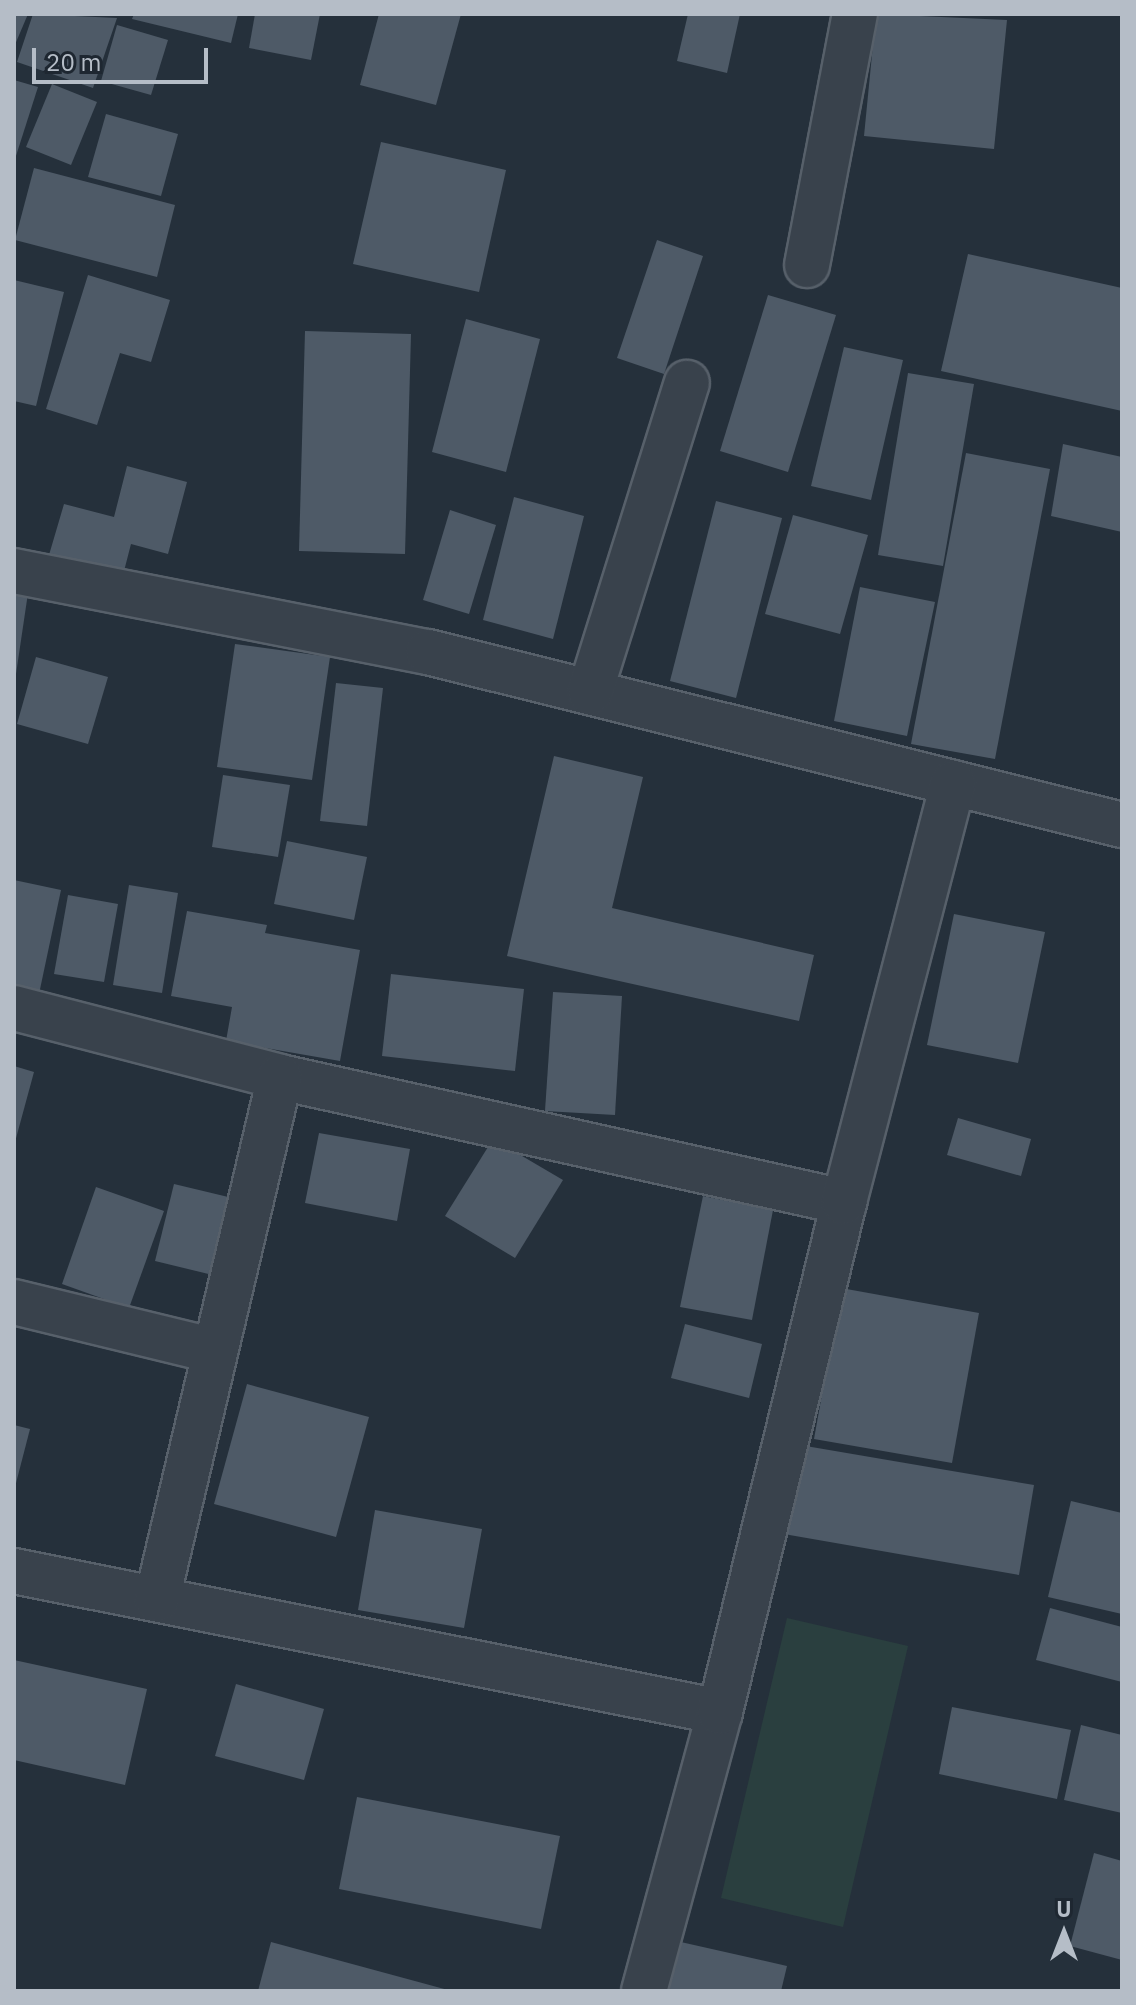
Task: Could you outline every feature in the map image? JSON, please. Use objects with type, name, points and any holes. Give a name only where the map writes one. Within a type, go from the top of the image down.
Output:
[{"type":"street","points":[[807,265],[855,14]]},
{"type":"street","points":[[590,692],[687,383]]},
{"type":"street","points":[[14,571],[428,652],[1122,825]]},
{"type":"street","points":[[644,1991],[720,1712],[844,1202],[953,783]]},
{"type":"street","points":[[14,1008],[280,1077],[844,1202]]},
{"type":"street","points":[[157,1599],[280,1077]]},
{"type":"street","points":[[14,1302],[215,1351]]},
{"type":"street","points":[[14,1571],[720,1712]]},
{"type":"green space","points":[[787,1618],[908,1646],[843,1927],[721,1898]]},
{"type":"building","points":[[14,14],[28,14],[14,47]]},
{"type":"building","points":[[33,14],[117,18],[93,88],[17,62]]},
{"type":"building","points":[[134,14],[238,14],[231,43],[132,19]]},
{"type":"building","points":[[255,14],[320,14],[311,60],[249,48]]},
{"type":"building","points":[[379,14],[461,14],[436,105],[360,85]]},
{"type":"building","points":[[688,14],[740,14],[727,73],[677,61]]},
{"type":"building","points":[[876,14],[1007,20],[994,149],[864,136]]},
{"type":"building","points":[[117,25],[168,40],[151,95],[101,81]]},
{"type":"building","points":[[14,80],[38,87],[15,159],[14,159]]},
{"type":"building","points":[[52,84],[97,102],[71,165],[26,147]]},
{"type":"building","points":[[106,114],[178,134],[161,196],[88,177]]},
{"type":"building","points":[[381,142],[506,170],[479,292],[353,264]]},
{"type":"building","points":[[34,168],[175,205],[157,277],[15,240]]},
{"type":"building","points":[[657,240],[703,256],[664,374],[617,358]]},
{"type":"building","points":[[968,254],[1122,288],[1122,411],[941,371]]},
{"type":"building","points":[[88,275],[170,300],[151,362],[120,353],[97,425],[46,409]]},
{"type":"building","points":[[14,280],[64,292],[36,406],[14,401]]},
{"type":"building","points":[[768,295],[836,315],[788,472],[720,451]]},
{"type":"building","points":[[466,319],[540,339],[506,472],[432,452]]},
{"type":"building","points":[[305,331],[411,334],[405,554],[299,551]]},
{"type":"building","points":[[844,347],[903,360],[871,500],[811,486]]},
{"type":"building","points":[[908,373],[974,384],[943,566],[878,555]]},
{"type":"building","points":[[1063,444],[1122,457],[1122,532],[1051,516]]},
{"type":"building","points":[[966,453],[1050,469],[995,759],[911,744]]},
{"type":"building","points":[[127,466],[187,482],[168,554],[131,544],[123,575],[49,555],[64,504],[114,517]]},
{"type":"building","points":[[514,497],[584,516],[553,639],[483,620]]},
{"type":"building","points":[[716,501],[782,518],[736,698],[670,681]]},
{"type":"building","points":[[450,510],[496,525],[469,614],[423,600]]},
{"type":"building","points":[[793,515],[868,535],[840,634],[765,614]]},
{"type":"building","points":[[860,587],[935,602],[907,736],[834,721]]},
{"type":"building","points":[[14,591],[28,593],[16,674],[14,674]]},
{"type":"building","points":[[235,644],[330,657],[312,780],[217,767]]},
{"type":"building","points":[[36,657],[108,677],[88,744],[17,724]]},
{"type":"building","points":[[336,683],[383,688],[367,826],[320,821]]},
{"type":"building","points":[[554,756],[643,777],[612,908],[814,955],[799,1021],[507,956]]},
{"type":"building","points":[[223,775],[290,785],[278,857],[212,847]]},
{"type":"building","points":[[287,841],[367,857],[354,920],[274,904]]},
{"type":"building","points":[[14,880],[61,890],[39,994],[14,989]]},
{"type":"building","points":[[129,885],[178,893],[162,993],[113,985]]},
{"type":"building","points":[[68,895],[118,904],[104,982],[54,974]]},
{"type":"building","points":[[187,911],[267,925],[265,933],[360,950],[340,1061],[226,1041],[232,1007],[171,996]]},
{"type":"building","points":[[954,914],[1045,932],[1018,1063],[927,1045]]},
{"type":"building","points":[[391,974],[524,989],[515,1071],[382,1056]]},
{"type":"building","points":[[553,992],[622,996],[615,1115],[545,1111]]},
{"type":"building","points":[[14,1066],[34,1072],[15,1142],[14,1142]]},
{"type":"building","points":[[958,1118],[1031,1139],[1021,1176],[947,1155]]},
{"type":"building","points":[[319,1133],[410,1149],[397,1221],[305,1203]]},
{"type":"building","points":[[493,1139],[563,1180],[515,1258],[445,1216]]},
{"type":"building","points":[[174,1184],[245,1201],[225,1278],[155,1261]]},
{"type":"building","points":[[96,1187],[164,1211],[129,1308],[62,1284]]},
{"type":"building","points":[[703,1196],[773,1210],[752,1320],[680,1307]]},
{"type":"building","points":[[841,1288],[979,1313],[952,1463],[814,1439]]},
{"type":"building","points":[[685,1324],[762,1344],[749,1398],[671,1378]]},
{"type":"building","points":[[247,1384],[369,1417],[336,1537],[214,1504]]},
{"type":"building","points":[[14,1425],[30,1429],[15,1487],[14,1487]]},
{"type":"building","points":[[794,1444],[1034,1485],[1019,1575],[778,1533]]},
{"type":"building","points":[[1071,1501],[1122,1513],[1122,1614],[1048,1597]]},
{"type":"building","points":[[375,1510],[482,1529],[464,1628],[358,1610]]},
{"type":"building","points":[[1050,1608],[1122,1627],[1122,1682],[1036,1660]]},
{"type":"building","points":[[14,1660],[147,1689],[125,1785],[14,1760]]},
{"type":"building","points":[[236,1684],[324,1709],[304,1780],[215,1756]]},
{"type":"building","points":[[952,1707],[1071,1730],[1057,1799],[939,1774]]},
{"type":"building","points":[[1081,1725],[1122,1735],[1122,1813],[1064,1800]]},
{"type":"building","points":[[357,1797],[560,1836],[541,1929],[339,1889]]},
{"type":"building","points":[[1094,1853],[1122,1861],[1122,1960],[1070,1946]]},
{"type":"building","points":[[663,1938],[787,1966],[781,1991],[651,1991]]},
{"type":"building","points":[[271,1942],[448,1990],[448,1991],[258,1991]]}]
